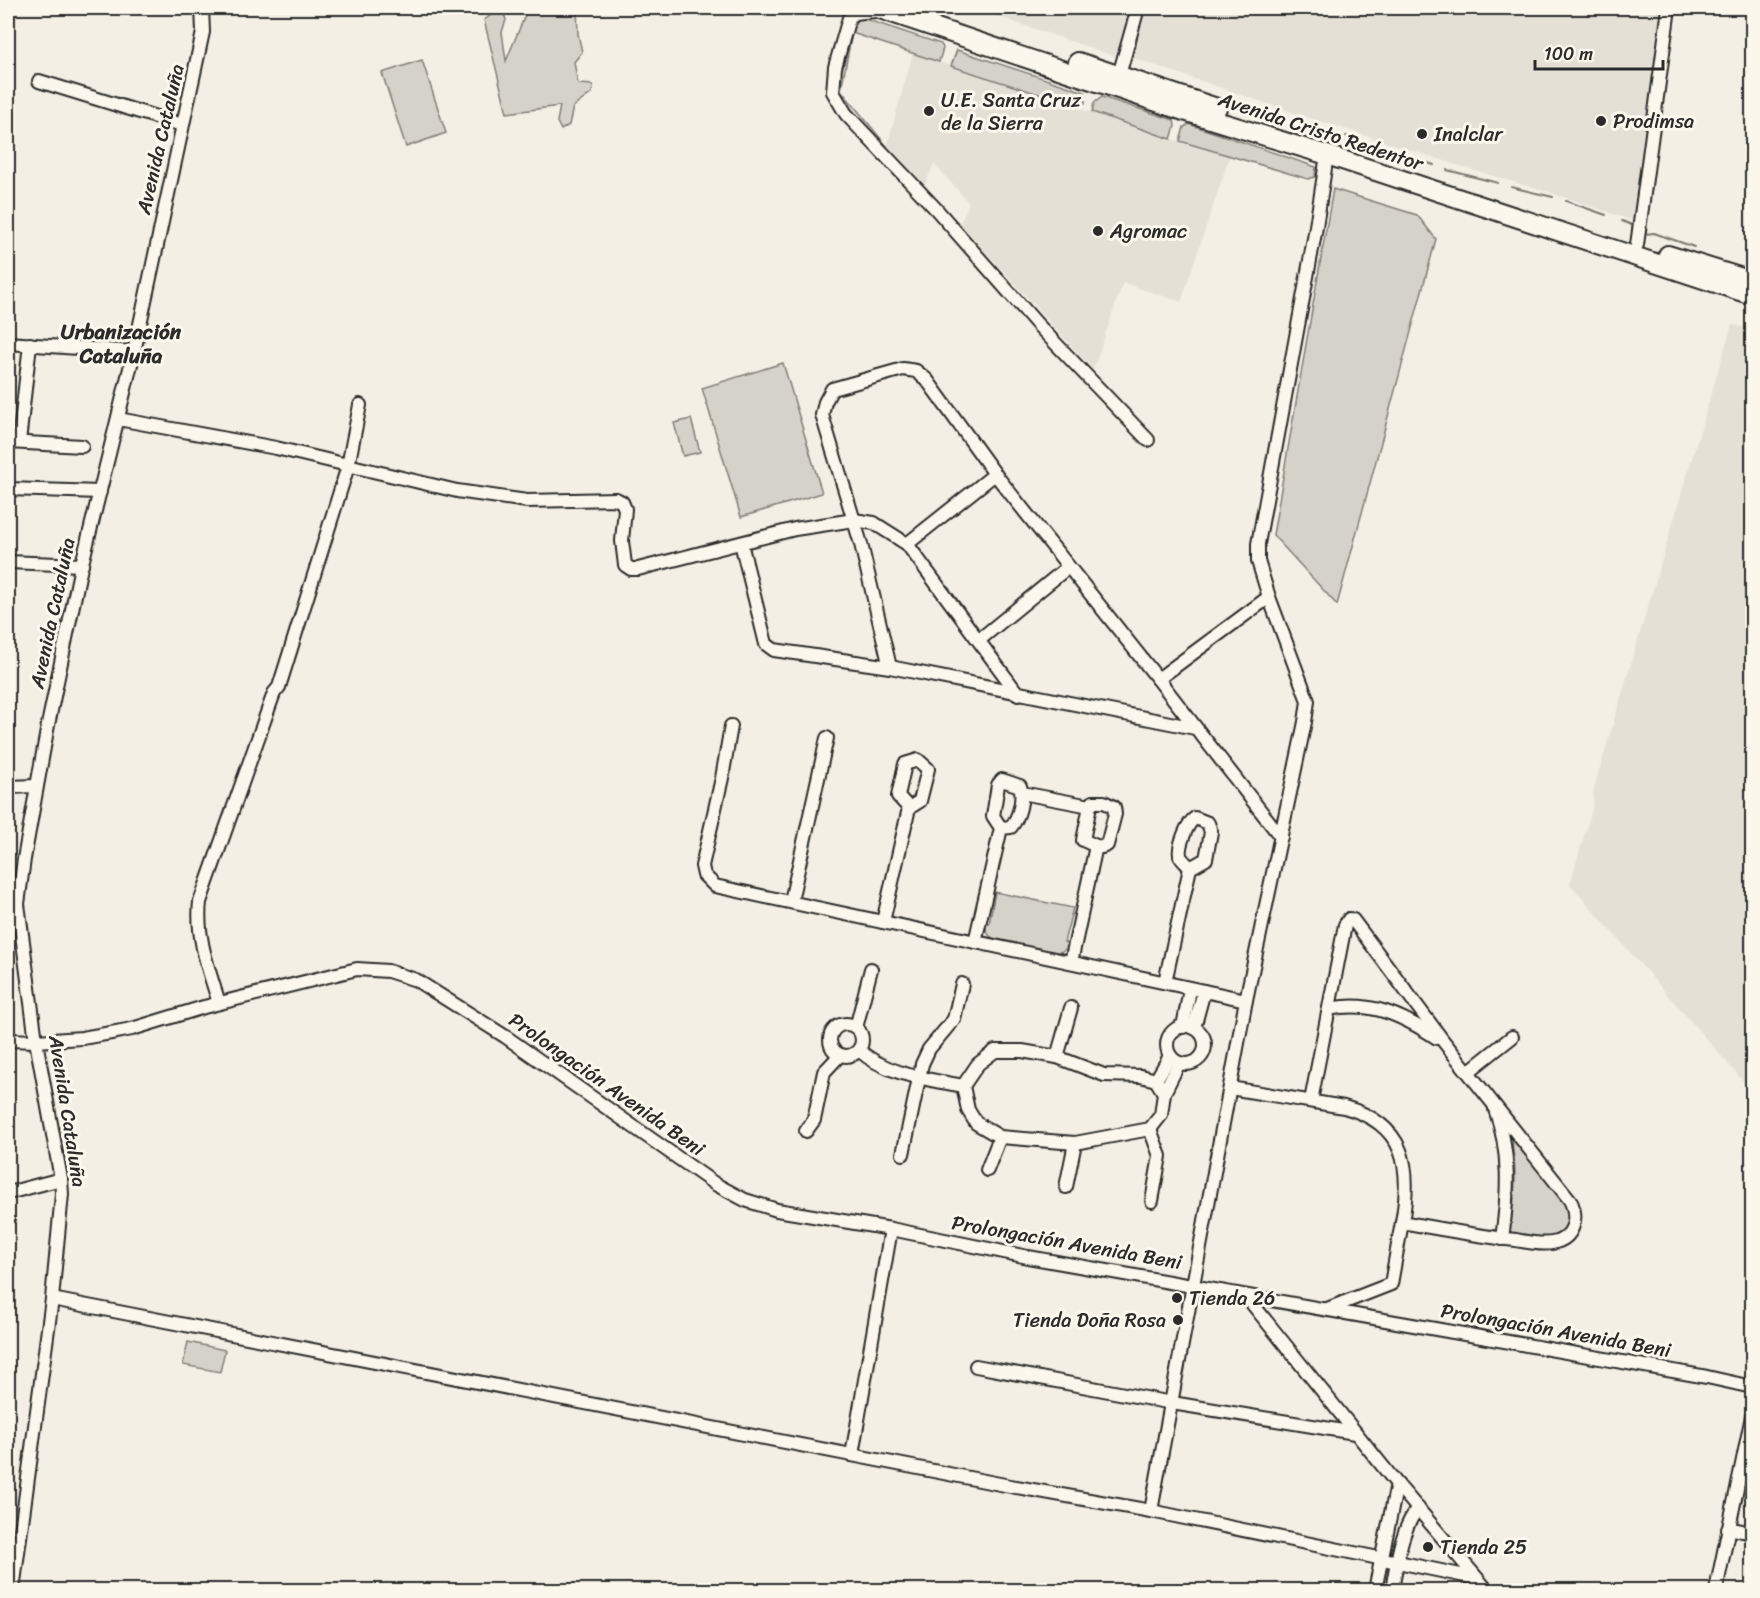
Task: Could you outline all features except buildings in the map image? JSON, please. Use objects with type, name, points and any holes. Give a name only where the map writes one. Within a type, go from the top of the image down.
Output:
[{"type":"highway","name":"Avenida Cristo Redentor","points":[[912,8],[1752,281]]},
{"type":"highway","name":"Avenida Cristo Redentor","points":[[881,9],[1184,111],[1327,155],[1752,295]]},
{"type":"street","name":"Avenida Cataluña","points":[[13,1590],[52,1299],[62,1194],[36,1041],[18,904],[36,786],[82,565],[134,352],[203,32],[202,8]]},
{"type":"street","points":[[1119,75],[1138,8]]},
{"type":"street","points":[[1637,245],[1670,8]]},
{"type":"street","points":[[881,9],[847,13],[835,67],[833,92],[846,114],[936,209],[1037,324],[1148,440]]},
{"type":"street","points":[[39,81],[182,125]]},
{"type":"street","points":[[1151,1511],[1246,1000],[1308,701],[1269,597],[1258,561],[1258,544],[1315,234],[1327,155]]},
{"type":"street","points":[[8,343],[134,352]]},
{"type":"street","points":[[30,344],[13,442],[82,446]]},
{"type":"street","points":[[890,667],[854,520],[822,415],[825,402],[832,389],[903,369],[916,371],[927,380],[995,474],[1281,837]]},
{"type":"street","points":[[219,1003],[200,940],[198,919],[200,902],[274,693],[279,687],[348,466],[360,405]]},
{"type":"street","points":[[118,419],[276,448],[457,491],[527,501],[616,499],[622,502],[624,509],[622,541],[625,565],[631,569],[795,529],[854,520],[874,523],[907,544],[1018,694]]},
{"type":"street","points":[[907,544],[995,474]]},
{"type":"street","points":[[8,489],[100,492]]},
{"type":"street","points":[[741,543],[766,644],[774,650],[890,667],[1195,728]]},
{"type":"street","points":[[8,562],[82,565]]},
{"type":"street","points":[[979,640],[1068,567]]},
{"type":"street","points":[[1158,679],[1269,597]]},
{"type":"street","points":[[731,726],[702,866],[704,875],[715,886],[1246,1000]]},
{"type":"street","points":[[791,901],[827,738]]},
{"type":"street","points":[[975,942],[1001,828],[993,816],[998,785],[1002,780],[1020,786],[1022,793],[1016,820],[1011,827],[1001,828]]},
{"type":"street","points":[[8,787],[36,786]]},
{"type":"street","points":[[1022,793],[1090,806]]},
{"type":"street","points":[[1093,802],[1104,802],[1114,807],[1116,814],[1107,845],[1096,846],[1083,840],[1090,806],[1093,802]]},
{"type":"street","points":[[883,922],[909,808]]},
{"type":"street","points":[[1071,962],[1096,846]]},
{"type":"street","points":[[1165,982],[1190,868]]},
{"type":"street","points":[[1311,1101],[1345,925],[1349,919],[1353,920],[1444,1042],[1570,1200],[1575,1214],[1574,1227],[1566,1238],[1554,1243],[1540,1244],[1402,1222]]},
{"type":"street","name":"Prolongación Avenida Beni","points":[[8,1040],[82,1038],[132,1029],[219,1003],[357,969],[388,971],[416,980],[506,1037],[715,1184],[745,1200],[777,1210],[891,1229],[1028,1257],[1603,1358],[1752,1387]]},
{"type":"street","points":[[856,1028],[846,1024],[832,1032],[830,1043],[840,1055],[850,1056],[859,1050],[862,1041],[856,1028],[871,969]]},
{"type":"street","points":[[903,1154],[922,1064],[929,1049],[954,1019],[962,984]]},
{"type":"street","points":[[1189,1028],[1190,989]]},
{"type":"street","points":[[1189,1028],[1203,991]]},
{"type":"street","points":[[1329,1009],[1359,1006],[1387,1011],[1444,1042]]},
{"type":"street","points":[[1057,1057],[1071,1008]]},
{"type":"street","points":[[1189,1028],[1203,1038],[1204,1050],[1197,1060],[1185,1064],[1175,1060],[1167,1044],[1172,1033],[1189,1028]]},
{"type":"street","points":[[1468,1071],[1512,1037]]},
{"type":"street","points":[[859,1050],[891,1069],[919,1078],[963,1086]]},
{"type":"street","points":[[1164,1093],[1156,1080],[1141,1076],[1104,1075],[1057,1057],[1022,1051],[995,1051],[978,1064],[963,1086],[968,1110],[976,1123],[1000,1137],[1075,1143],[1150,1129],[1161,1115],[1164,1093],[1175,1060]]},
{"type":"street","points":[[806,1131],[814,1120],[824,1072],[840,1055]]},
{"type":"street","points":[[1156,1080],[1175,1060]]},
{"type":"street","points":[[1230,1088],[1344,1107],[1367,1116],[1388,1132],[1396,1143],[1406,1171],[1407,1185],[1391,1284],[1326,1310]]},
{"type":"street","points":[[1491,1100],[1503,1134],[1508,1166],[1508,1200],[1502,1239]]},
{"type":"street","points":[[1150,1129],[1160,1156],[1152,1201]]},
{"type":"street","points":[[987,1170],[1000,1137]]},
{"type":"street","points":[[1066,1187],[1075,1143]]},
{"type":"street","points":[[8,1194],[61,1179]]},
{"type":"street","points":[[852,1455],[891,1229]]},
{"type":"street","points":[[1246,1296],[1355,1433],[1487,1590]]},
{"type":"street","points":[[52,1299],[1151,1511],[1475,1578]]},
{"type":"street","points":[[976,1366],[1172,1403],[1355,1433]]},
{"type":"street","points":[[1716,1590],[1752,1416]]},
{"type":"street","points":[[1375,1590],[1397,1484]]},
{"type":"street","points":[[1392,1590],[1405,1530],[1409,1519],[1418,1508]]},
{"type":"street","points":[[1728,1527],[1752,1533]]},
{"type":"shaded area","points":[[502,8],[506,20],[502,32],[506,61],[526,13],[533,8],[542,13],[551,8],[577,8],[578,34],[582,52],[574,62],[578,84],[593,85],[592,93],[573,107],[569,125],[561,130],[557,122],[560,106],[507,113],[484,20]]},
{"type":"shaded area","points":[[973,8],[1662,8],[1634,221],[1549,192],[1304,116],[1133,58],[1114,56]]},
{"type":"shaded area","points":[[855,18],[862,18],[941,44],[943,48],[939,62],[852,33],[841,90],[887,146],[885,150],[844,104],[838,93],[837,74],[849,28]]},
{"type":"shaded area","points":[[957,50],[1085,92],[1085,103],[1079,107],[951,66]]},
{"type":"shaded area","points":[[913,53],[1171,139],[1230,155],[1181,302],[1123,283],[1093,370],[960,224],[969,203],[934,164],[924,187],[887,146]]},
{"type":"shaded area","points":[[422,60],[446,133],[406,147],[382,73]]},
{"type":"shaded area","points":[[1102,97],[1174,120],[1175,126],[1171,139],[1092,112],[1094,103]]},
{"type":"shaded area","points":[[1189,124],[1316,167],[1315,177],[1308,179],[1180,141],[1184,127]]},
{"type":"shaded area","points":[[1333,189],[1417,215],[1436,239],[1337,605],[1273,535]]},
{"type":"shaded area","points":[[1732,324],[1752,330],[1752,1091],[1570,884],[1593,806],[1594,788]]},
{"type":"shaded area","points":[[783,363],[822,493],[741,517],[702,388]]},
{"type":"shaded area","points":[[691,419],[700,452],[683,456],[674,423]]},
{"type":"shaded area","points":[[995,892],[1073,908],[1064,942],[1069,944],[1067,947],[1053,953],[997,941],[987,932],[986,926],[986,923],[989,924]]},
{"type":"shaded area","points":[[1514,1136],[1571,1212],[1567,1231],[1553,1239],[1513,1236],[1510,1231],[1515,1186],[1512,1144]]},
{"type":"shaded area","points":[[188,1342],[225,1350],[220,1372],[183,1365]]},
{"type":"waterway","points":[[1346,136],[1434,165]]},
{"type":"waterway","points":[[1447,170],[1498,183]]},
{"type":"waterway","points":[[1511,187],[1553,197]]},
{"type":"waterway","points":[[1566,201],[1606,215]]},
{"type":"waterway","points":[[1622,221],[1632,225]]},
{"type":"waterway","points":[[1645,234],[1654,233],[1694,247]]},
{"type":"place","name":"U.E. Santa Cruz de la Sierra","points":[[929,111]]},
{"type":"place","name":"Prodimsa","points":[[1601,121]]},
{"type":"place","name":"Inalclar","points":[[1422,134]]},
{"type":"place","name":"Agromac","points":[[1098,231]]},
{"type":"place","name":"Tienda 26","points":[[1177,1298]]},
{"type":"place","name":"Tienda Doña Rosa","points":[[1178,1320]]},
{"type":"place","name":"Tienda 25","points":[[1428,1547]]},
{"type":"district","name":"Urbanización Cataluña","points":[[121,344]]}]
